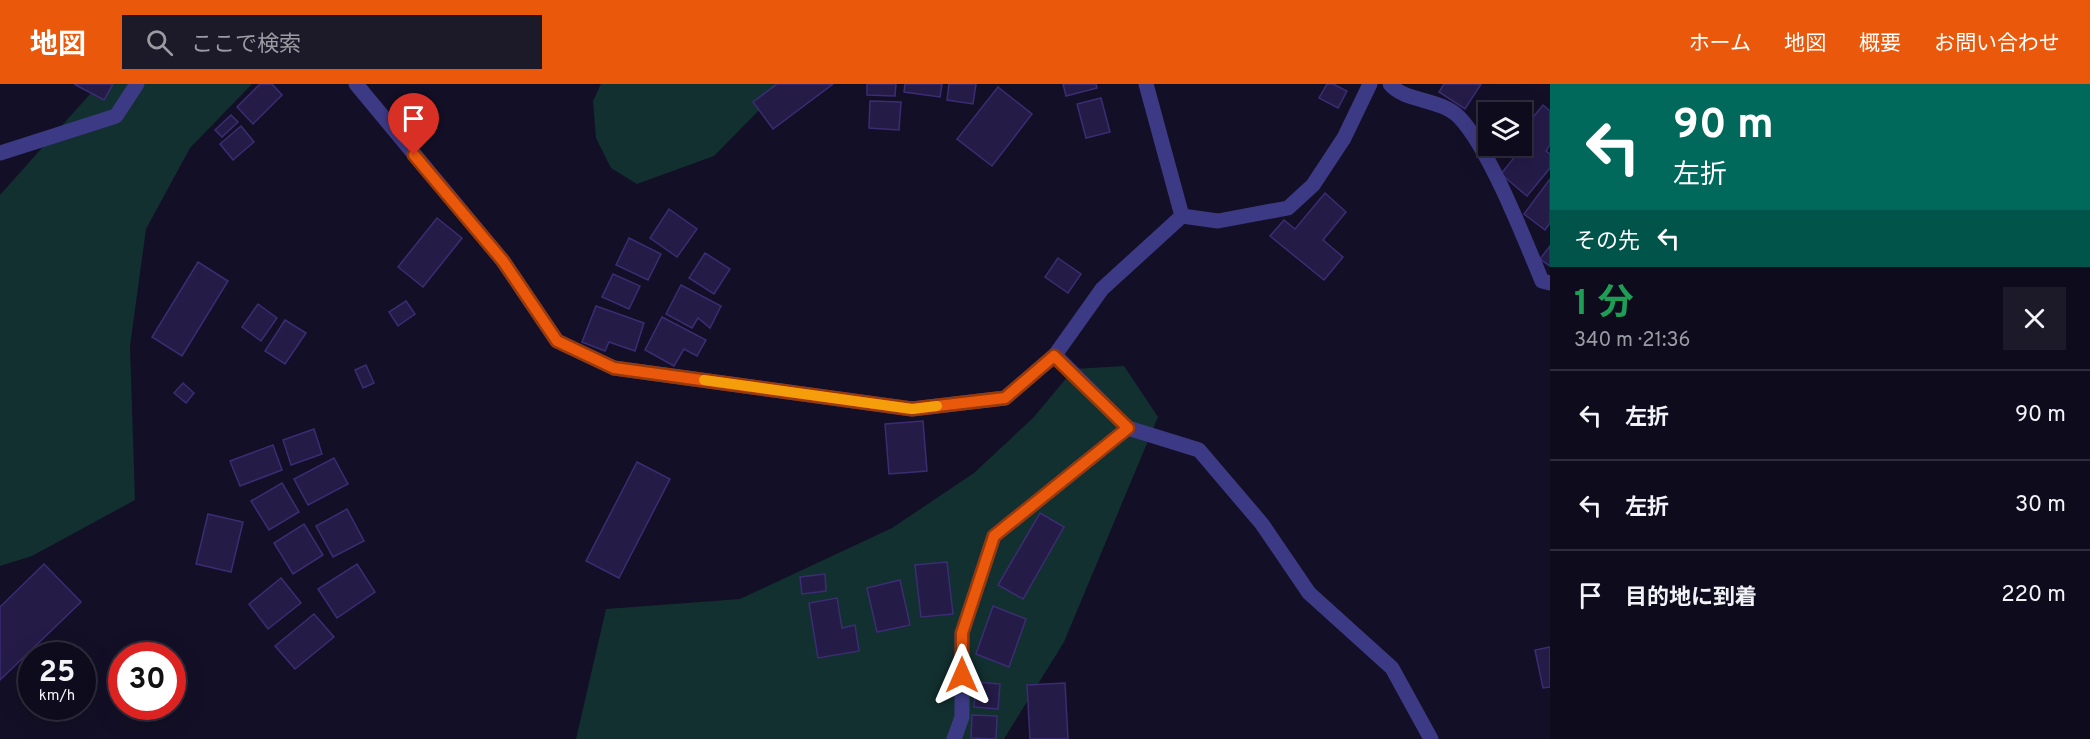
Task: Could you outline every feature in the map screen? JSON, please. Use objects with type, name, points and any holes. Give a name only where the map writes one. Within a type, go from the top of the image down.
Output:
[{"type":"street","points":[[0,153],[116,116],[137,84]]},
{"type":"street","points":[[356,84],[503,261],[557,341],[614,368],[912,409],[1005,398],[1054,356],[1102,289],[1182,216]]},
{"type":"street","points":[[1146,84],[1182,216]]},
{"type":"street","points":[[1182,216],[1218,221],[1288,208],[1313,185],[1344,138],[1370,84]]},
{"type":"street","points":[[1390,84],[1396,91],[1433,101],[1458,116],[1483,153],[1542,281],[1550,283]]},
{"type":"street","points":[[1054,356],[1128,428],[1199,450],[1262,524],[1309,593],[1392,668],[1431,739]]},
{"type":"street","points":[[954,739],[962,717],[962,633],[994,536],[1128,428]]},
{"type":"green space","points":[[99,84],[252,84],[190,148],[146,229],[130,346],[135,500],[32,556],[0,566],[0,195]]},
{"type":"green space","points":[[601,84],[785,84],[714,156],[637,184],[611,168],[596,138],[593,101]]},
{"type":"green space","points":[[1124,366],[1158,417],[1064,642],[1004,739],[576,739],[606,609],[740,599],[892,528],[974,473],[1033,418],[1074,369]]},
{"type":"building","points":[[74,84],[113,84],[104,100]]},
{"type":"building","points":[[260,84],[272,84],[282,95],[253,124],[237,107]]},
{"type":"building","points":[[777,84],[833,84],[773,129],[753,102]]},
{"type":"building","points":[[867,84],[896,84],[895,96],[867,95]]},
{"type":"building","points":[[905,84],[942,84],[940,97],[904,92]]},
{"type":"building","points":[[949,84],[976,84],[973,104],[947,100]]},
{"type":"building","points":[[1063,84],[1096,84],[1097,88],[1066,96]]},
{"type":"building","points":[[1327,84],[1333,84],[1347,91],[1338,108],[1319,98]]},
{"type":"building","points":[[1444,84],[1481,84],[1465,109],[1439,92]]},
{"type":"building","points":[[998,87],[1032,114],[992,166],[957,139]]},
{"type":"building","points":[[1101,98],[1110,132],[1086,138],[1077,104]]},
{"type":"building","points":[[870,101],[901,102],[899,130],[869,128]]},
{"type":"building","points":[[1543,105],[1550,111],[1550,145],[1546,151],[1550,154],[1550,168],[1527,196],[1501,174],[1515,156],[1532,156],[1532,118]]},
{"type":"building","points":[[231,115],[238,122],[222,137],[215,130]]},
{"type":"building","points":[[241,126],[254,142],[233,160],[220,144]]},
{"type":"building","points":[[1550,179],[1550,223],[1545,230],[1524,214]]},
{"type":"building","points":[[1325,193],[1346,212],[1323,240],[1343,257],[1324,280],[1270,236],[1284,220],[1295,229]]},
{"type":"building","points":[[669,209],[697,229],[677,257],[650,238]]},
{"type":"building","points":[[437,218],[462,238],[423,287],[398,267]]},
{"type":"building","points":[[629,238],[661,254],[648,280],[616,265]]},
{"type":"building","points":[[1550,246],[1550,266],[1540,259]]},
{"type":"building","points":[[705,253],[730,269],[714,294],[689,278]]},
{"type":"building","points":[[1058,258],[1081,274],[1068,293],[1045,277]]},
{"type":"building","points":[[198,262],[228,281],[182,356],[152,337]]},
{"type":"building","points":[[613,274],[640,286],[629,309],[602,297]]},
{"type":"building","points":[[681,285],[721,306],[710,328],[698,318],[692,328],[666,314]]},
{"type":"building","points":[[406,301],[415,314],[398,326],[389,312]]},
{"type":"building","points":[[258,304],[277,318],[261,341],[242,327]]},
{"type":"building","points":[[596,306],[644,323],[635,351],[609,342],[605,351],[582,342]]},
{"type":"building","points":[[662,317],[706,340],[697,356],[684,349],[674,366],[645,350]]},
{"type":"building","points":[[285,320],[306,333],[285,364],[265,351]]},
{"type":"building","points":[[366,365],[374,383],[363,388],[355,370]]},
{"type":"building","points":[[183,383],[194,393],[186,403],[174,393]]},
{"type":"building","points":[[923,421],[927,471],[889,474],[885,424]]},
{"type":"building","points":[[314,429],[322,454],[291,465],[283,440]]},
{"type":"building","points":[[273,445],[282,470],[240,486],[230,461]]},
{"type":"building","points":[[334,458],[348,484],[308,505],[294,479]]},
{"type":"building","points":[[637,462],[670,479],[619,578],[586,561]]},
{"type":"building","points":[[282,483],[299,512],[269,530],[251,501]]},
{"type":"building","points":[[347,509],[364,541],[333,557],[316,526]]},
{"type":"building","points":[[1040,513],[1064,527],[1023,599],[998,585]]},
{"type":"building","points":[[208,514],[243,522],[231,572],[196,564]]},
{"type":"building","points":[[304,524],[323,555],[293,574],[274,543]]},
{"type":"building","points":[[947,562],[953,614],[921,617],[915,565]]},
{"type":"building","points":[[44,564],[81,602],[39,642],[18,642],[18,663],[0,680],[0,607]]},
{"type":"building","points":[[357,564],[375,592],[337,618],[318,589]]},
{"type":"building","points":[[825,574],[826,591],[802,594],[800,577]]},
{"type":"building","points":[[281,578],[301,603],[268,629],[249,604]]},
{"type":"building","points":[[900,580],[910,625],[877,632],[867,588]]},
{"type":"building","points":[[837,598],[842,628],[855,625],[859,651],[818,658],[809,603]]},
{"type":"building","points":[[993,606],[1026,619],[1009,667],[976,654]]},
{"type":"building","points":[[314,614],[334,637],[295,669],[275,646]]},
{"type":"building","points":[[1550,647],[1550,687],[1543,688],[1535,650]]},
{"type":"building","points":[[976,682],[1000,684],[998,709],[974,707]]},
{"type":"building","points":[[1065,683],[1068,739],[1030,739],[1027,685]]},
{"type":"building","points":[[972,715],[997,716],[996,739],[971,738]]},
{"type":"slow traffic","points":[[704,380],[912,409],[937,406]]},
{"type":"route","points":[[414,155],[503,261],[557,341],[614,368],[912,409],[1005,398],[1054,356],[1128,428],[994,536],[962,633],[962,675]]}]
